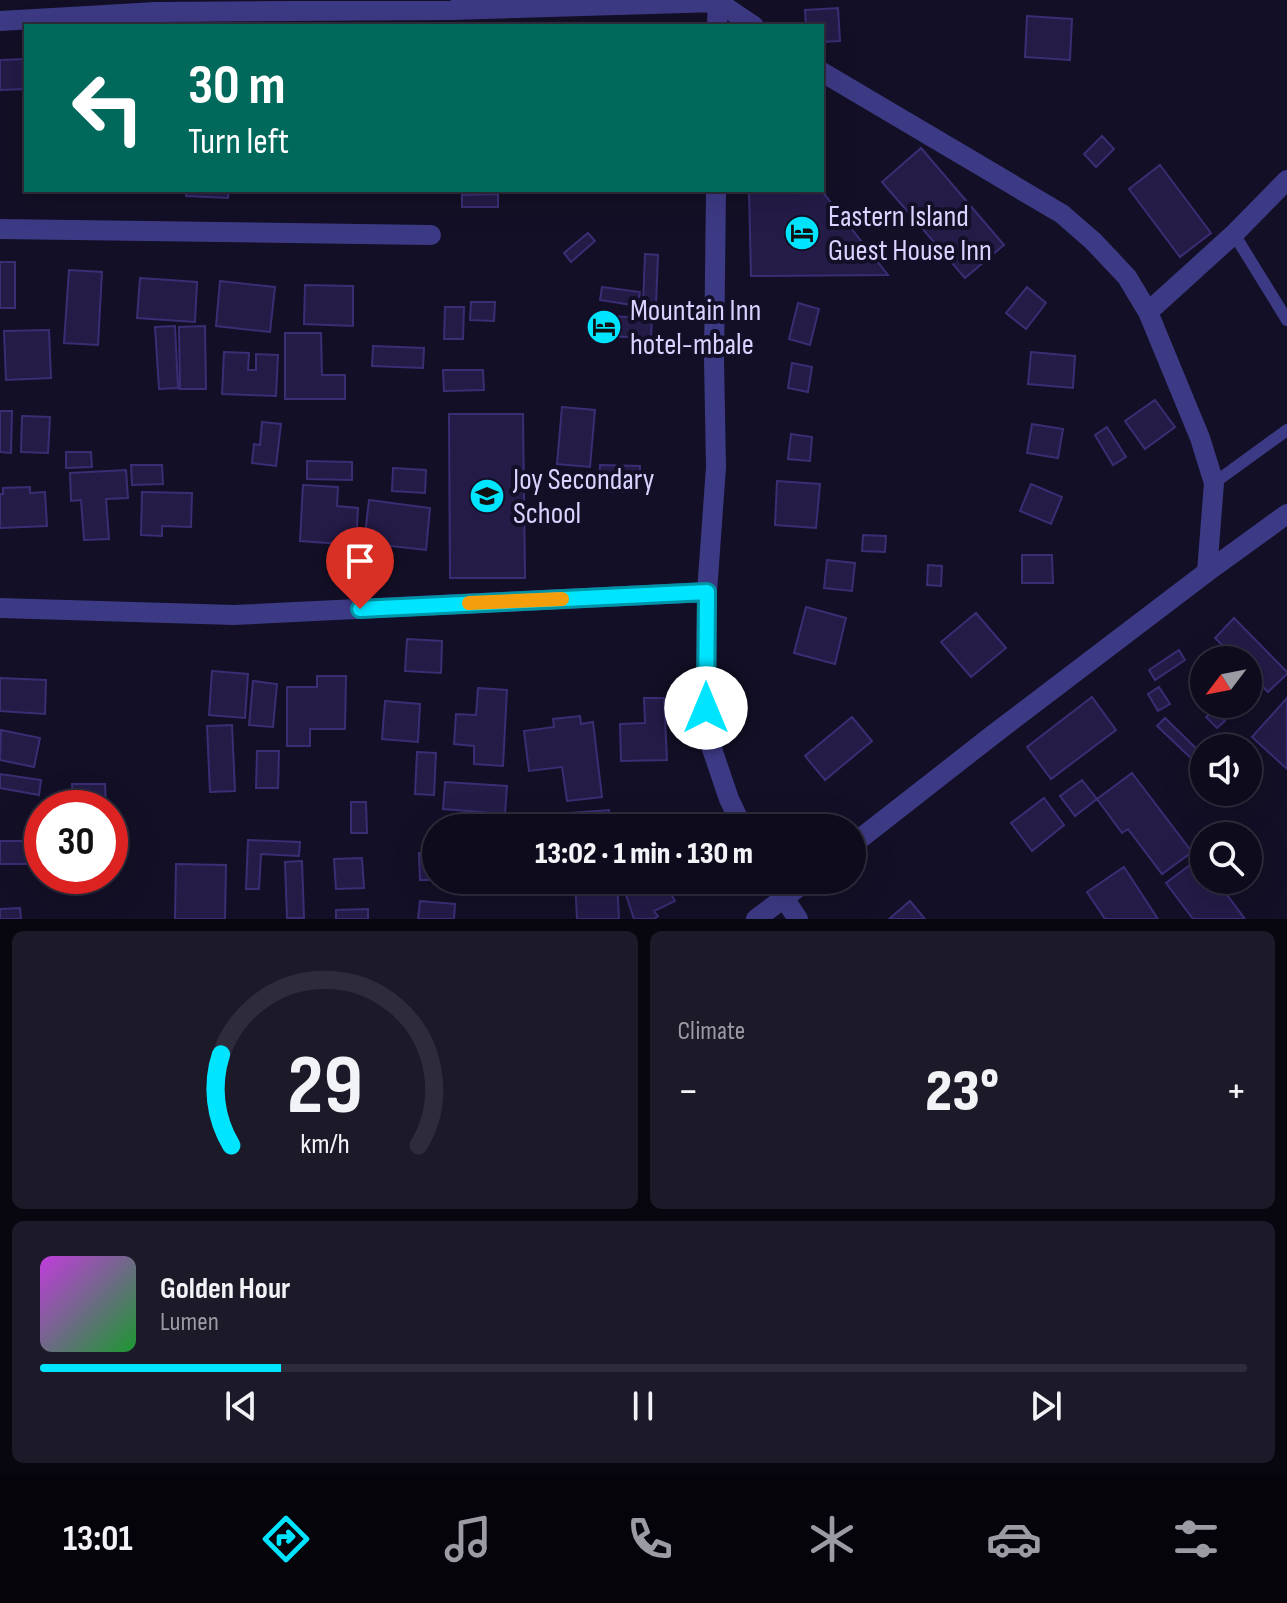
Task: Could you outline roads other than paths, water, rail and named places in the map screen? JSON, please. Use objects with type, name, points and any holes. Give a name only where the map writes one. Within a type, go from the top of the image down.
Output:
[{"type":"street","points":[[717,24],[718,1]]},
{"type":"street","points":[[0,21],[155,6],[451,10],[718,1],[751,24]]},
{"type":"street","points":[[824,73],[1062,214],[1119,268],[1148,312],[1200,438],[1214,483],[1207,572]]},
{"type":"street","points":[[1148,312],[1234,234],[1287,180]]},
{"type":"street","points":[[716,192],[716,467],[707,592],[706,708],[712,749],[736,814]]},
{"type":"street","points":[[0,229],[431,235]]},
{"type":"street","points":[[866,834],[1287,514]]},
{"type":"street","points":[[0,608],[234,615],[707,592]]},
{"type":"street","points":[[780,894],[798,919]]},
{"type":"street","points":[[756,919],[790,894]]},
{"type":"lane","points":[[1234,234],[1287,320]]},
{"type":"lane","points":[[1214,483],[1287,430]]},
{"type":"place","name":"Eastern Island Guest House Inn","points":[[802,233]]},
{"type":"place","name":"Mountain Inn hotel-mbale","points":[[604,327]]},
{"type":"place","name":"Joy Secondary School","points":[[487,496]]}]
